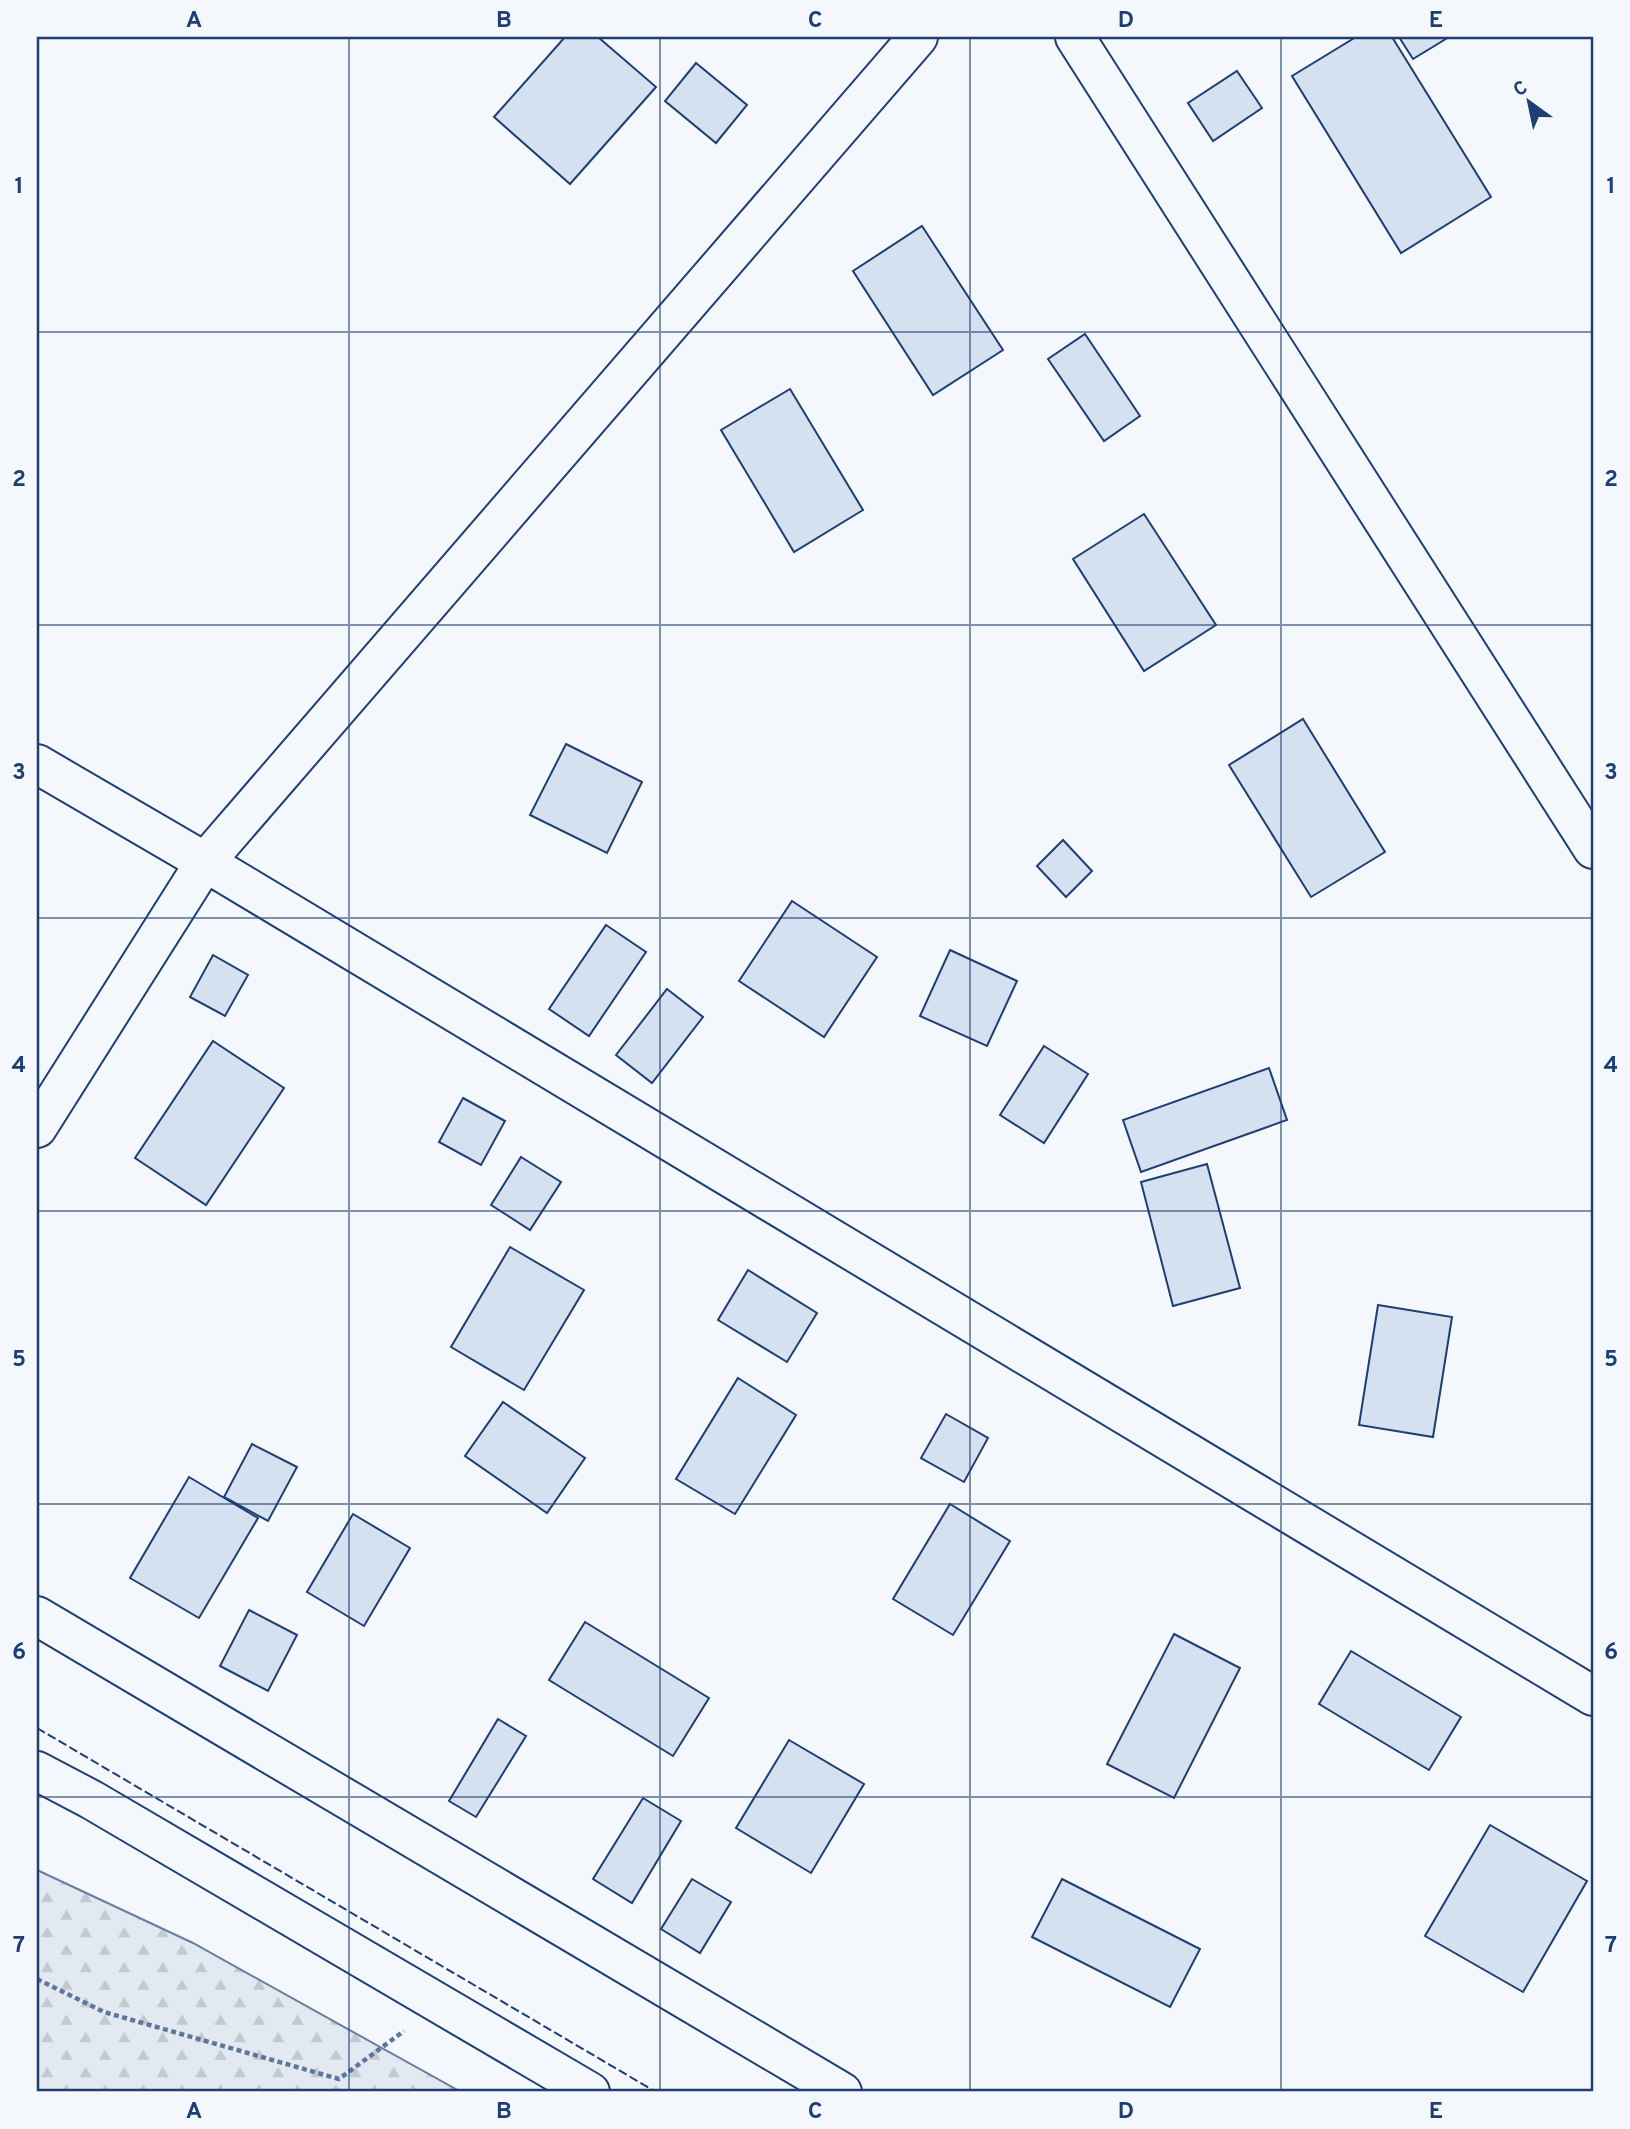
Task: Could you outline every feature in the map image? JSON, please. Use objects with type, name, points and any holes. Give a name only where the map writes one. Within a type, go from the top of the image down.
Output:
[{"type":"street","points":[[37,1128],[205,862],[918,37]]},
{"type":"street","points":[[1075,37],[1593,849]]},
{"type":"street","points":[[37,764],[205,862],[1593,1696]]},
{"type":"street","points":[[37,1616],[842,2092]]},
{"type":"street","points":[[37,1771],[92,1800],[590,2092]]},
{"type":"path","points":[[37,1979],[104,2012],[339,2079],[441,2004]]},
{"type":"green space","points":[[37,1870],[193,1943],[461,2092],[37,2092]]},
{"type":"building","points":[[565,37],[598,37],[656,87],[570,184],[494,117]]},
{"type":"building","points":[[1356,37],[1392,37],[1491,197],[1401,253],[1292,76]]},
{"type":"building","points":[[1399,37],[1449,37],[1413,59]]},
{"type":"building","points":[[696,63],[747,105],[716,143],[665,101]]},
{"type":"building","points":[[1237,71],[1262,108],[1213,141],[1188,103]]},
{"type":"building","points":[[922,226],[1003,350],[933,395],[853,271]]},
{"type":"building","points":[[1085,334],[1140,416],[1104,441],[1048,359]]},
{"type":"building","points":[[790,389],[863,510],[794,552],[721,430]]},
{"type":"building","points":[[1144,514],[1216,625],[1144,671],[1073,559]]},
{"type":"building","points":[[1303,719],[1385,852],[1311,897],[1229,765]]},
{"type":"building","points":[[566,744],[642,782],[607,853],[530,815]]},
{"type":"building","points":[[1063,840],[1092,871],[1066,897],[1037,866]]},
{"type":"building","points":[[792,901],[877,957],[824,1037],[739,981]]},
{"type":"building","points":[[606,925],[646,952],[589,1036],[549,1009]]},
{"type":"building","points":[[950,950],[1017,981],[987,1046],[920,1016]]},
{"type":"building","points":[[213,955],[248,975],[225,1016],[190,997]]},
{"type":"building","points":[[667,989],[703,1017],[652,1083],[616,1055]]},
{"type":"building","points":[[213,1041],[284,1088],[206,1205],[135,1158]]},
{"type":"building","points":[[1044,1046],[1088,1074],[1044,1143],[1000,1115]]},
{"type":"building","points":[[1269,1068],[1287,1120],[1141,1172],[1123,1120]]},
{"type":"building","points":[[463,1098],[505,1121],[481,1165],[439,1142]]},
{"type":"building","points":[[521,1157],[561,1182],[530,1230],[491,1205]]},
{"type":"building","points":[[1207,1164],[1240,1288],[1173,1306],[1141,1182]]},
{"type":"building","points":[[510,1247],[584,1290],[524,1390],[451,1347]]},
{"type":"building","points":[[748,1270],[817,1313],[787,1362],[718,1320]]},
{"type":"building","points":[[1378,1305],[1452,1317],[1433,1437],[1359,1425]]},
{"type":"building","points":[[738,1378],[796,1415],[735,1514],[676,1479]]},
{"type":"building","points":[[503,1402],[585,1458],[547,1513],[465,1456]]},
{"type":"building","points":[[946,1414],[988,1438],[964,1482],[921,1458]]},
{"type":"building","points":[[252,1444],[297,1467],[268,1521],[224,1497]]},
{"type":"building","points":[[189,1477],[258,1518],[199,1618],[130,1578]]},
{"type":"building","points":[[950,1504],[1010,1541],[953,1635],[893,1599]]},
{"type":"building","points":[[353,1514],[410,1548],[364,1626],[307,1592]]},
{"type":"building","points":[[249,1610],[297,1635],[268,1691],[220,1666]]},
{"type":"building","points":[[585,1622],[709,1698],[673,1756],[549,1680]]},
{"type":"building","points":[[1174,1634],[1240,1668],[1174,1798],[1107,1764]]},
{"type":"building","points":[[1351,1651],[1461,1717],[1429,1770],[1319,1704]]},
{"type":"building","points":[[498,1719],[526,1736],[476,1817],[449,1801]]},
{"type":"building","points":[[789,1740],[864,1784],[811,1873],[736,1828]]},
{"type":"building","points":[[643,1798],[681,1821],[632,1903],[593,1879]]},
{"type":"building","points":[[1490,1825],[1587,1881],[1523,1992],[1425,1936]]},
{"type":"building","points":[[692,1879],[731,1902],[700,1953],[661,1929]]},
{"type":"building","points":[[1062,1879],[1200,1949],[1170,2007],[1032,1937]]},
{"type":"fence","points":[[37,1728],[656,2092]]}]
